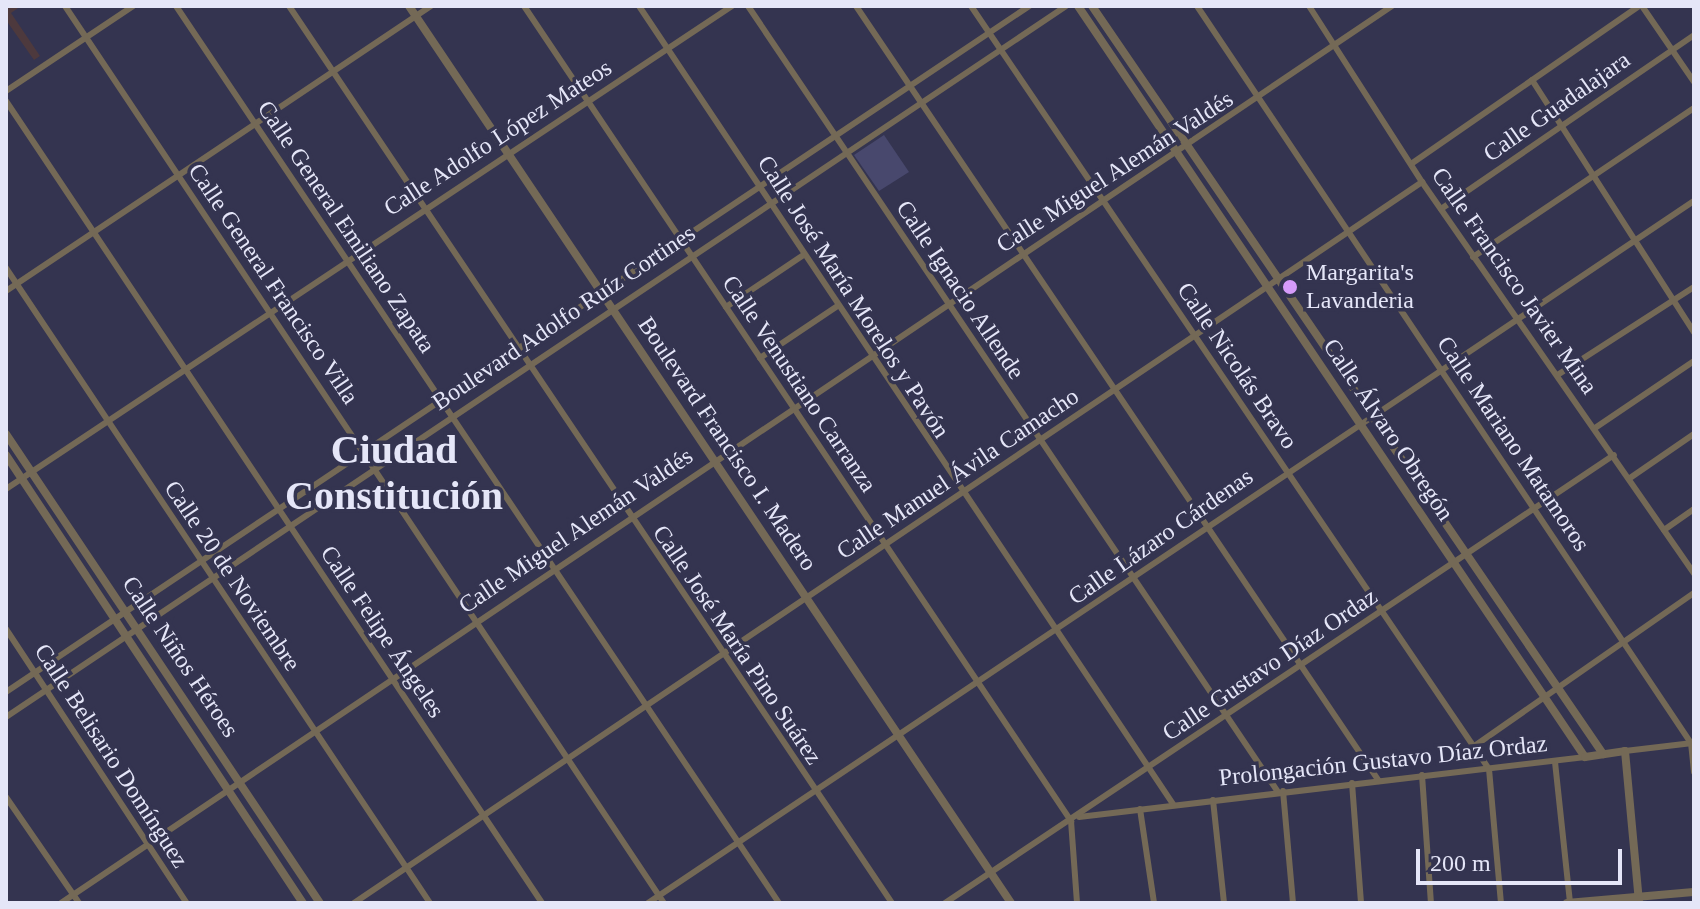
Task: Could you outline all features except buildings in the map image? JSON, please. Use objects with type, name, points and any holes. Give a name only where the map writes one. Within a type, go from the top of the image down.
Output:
[{"type":"street","name":"Calle General Francisco Villa","points":[[65,6],[664,903]]},
{"type":"street","points":[[6,91],[133,6]]},
{"type":"street","name":"Calle General Emiliano Zapata","points":[[176,6],[779,903]]},
{"type":"street","name":"Calle José María Pino Suárez","points":[[289,6],[628,517],[724,653],[892,903]]},
{"type":"street","name":"Boulevard Francisco I. Madero","points":[[409,6],[1011,903]]},
{"type":"street","points":[[6,291],[431,6]]},
{"type":"street","name":"Calle Venustiano Carranza","points":[[524,6],[1073,820]]},
{"type":"street","name":"Calle José María Morelos y Pavón","points":[[639,6],[836,307],[1173,804]]},
{"type":"street","name":"Calle Adolfo López Mateos","points":[[6,489],[347,259],[732,6]]},
{"type":"street","name":"Calle Ignacio Allende","points":[[748,6],[946,304],[1280,792]]},
{"type":"street","points":[[856,6],[1379,781]]},
{"type":"street","name":"Calle Nicolás Bravo","points":[[971,6],[1489,769]]},
{"type":"street","name":"Boulevard Adolfo Ruíz Cortines","points":[[6,692],[601,290],[1029,6]]},
{"type":"street","name":"Boulevard Adolfo Ruíz Cortines","points":[[6,717],[211,575],[1066,6]]},
{"type":"street","name":"Calle Álvaro Obregón","points":[[1078,6],[1585,757]]},
{"type":"street","name":"Calle Álvaro Obregón","points":[[1092,6],[1603,754]]},
{"type":"street","name":"Calle Mariano Matamoros","points":[[1197,6],[1692,743]]},
{"type":"street","name":"Calle Francisco Javier Mina","points":[[1309,6],[1422,182],[1518,321],[1559,374],[1694,574]]},
{"type":"street","name":"Calle Miguel Alemán Valdés","points":[[61,903],[475,619],[794,409],[946,304],[1104,203],[1392,6]]},
{"type":"street","points":[[1411,164],[1640,6],[1694,82]]},
{"type":"street","name":"Calle Guadalajara","points":[[1441,209],[1694,35]]},
{"type":"street","points":[[1532,80],[1694,332]]},
{"type":"street","name":"Calle Felipe Ángeles","points":[[6,101],[90,232],[542,903]]},
{"type":"street","points":[[1473,257],[1694,108]]},
{"type":"street","name":"Calle Manuel Ávila Camacho","points":[[354,903],[1422,182]]},
{"type":"street","name":"Calle Lázaro Cárdenas","points":[[648,903],[1056,632],[1370,414],[1518,321],[1694,201]]},
{"type":"street","points":[[726,307],[802,256]]},
{"type":"street","name":"Calle 20 de Noviembre","points":[[6,268],[430,903]]},
{"type":"street","points":[[1559,374],[1694,287]]},
{"type":"street","points":[[760,358],[836,307]]},
{"type":"street","points":[[1595,428],[1694,361]]},
{"type":"street","name":"Calle Niños Héroes","points":[[6,434],[119,614],[127,634],[303,903]]},
{"type":"street","points":[[1630,478],[1694,434]]},
{"type":"street","name":"Calle Niños Héroes","points":[[6,455],[119,614],[135,627],[320,903]]},
{"type":"street","name":"Calle Gustavo Díaz Ordaz","points":[[945,903],[1614,455]]},
{"type":"street","points":[[1664,530],[1694,509]]},
{"type":"street","points":[[1473,747],[1694,593]]},
{"type":"street","name":"Calle Belisario Domínguez","points":[[6,629],[187,903]]},
{"type":"street","points":[[1692,743],[1694,772]]},
{"type":"street","name":"Prolongación Gustavo Díaz Ordaz","points":[[1073,820],[1173,804],[1555,762],[1692,743]]},
{"type":"street","points":[[1625,751],[1639,900]]},
{"type":"street","points":[[1555,762],[1569,903],[1639,900],[1694,892]]},
{"type":"street","points":[[1489,769],[1501,903]]},
{"type":"street","points":[[1422,775],[1431,903]]},
{"type":"street","points":[[1352,783],[1361,903]]},
{"type":"street","points":[[1280,792],[1293,903]]},
{"type":"street","points":[[6,797],[79,903]]},
{"type":"street","points":[[1213,800],[1224,903]]},
{"type":"street","points":[[1140,809],[1154,903]]},
{"type":"street","points":[[1073,820],[1077,903]]},
{"type":"shaded area","points":[[6,6],[21,6],[11,13],[40,56],[34,60],[6,20]]},
{"type":"shaded area","points":[[884,135],[909,172],[879,191],[854,155]]},
{"type":"place","name":"Margarita's Lavanderia","points":[[1290,287]]},
{"type":"district","name":"Ciudad Constitución","points":[[394,473]]}]
